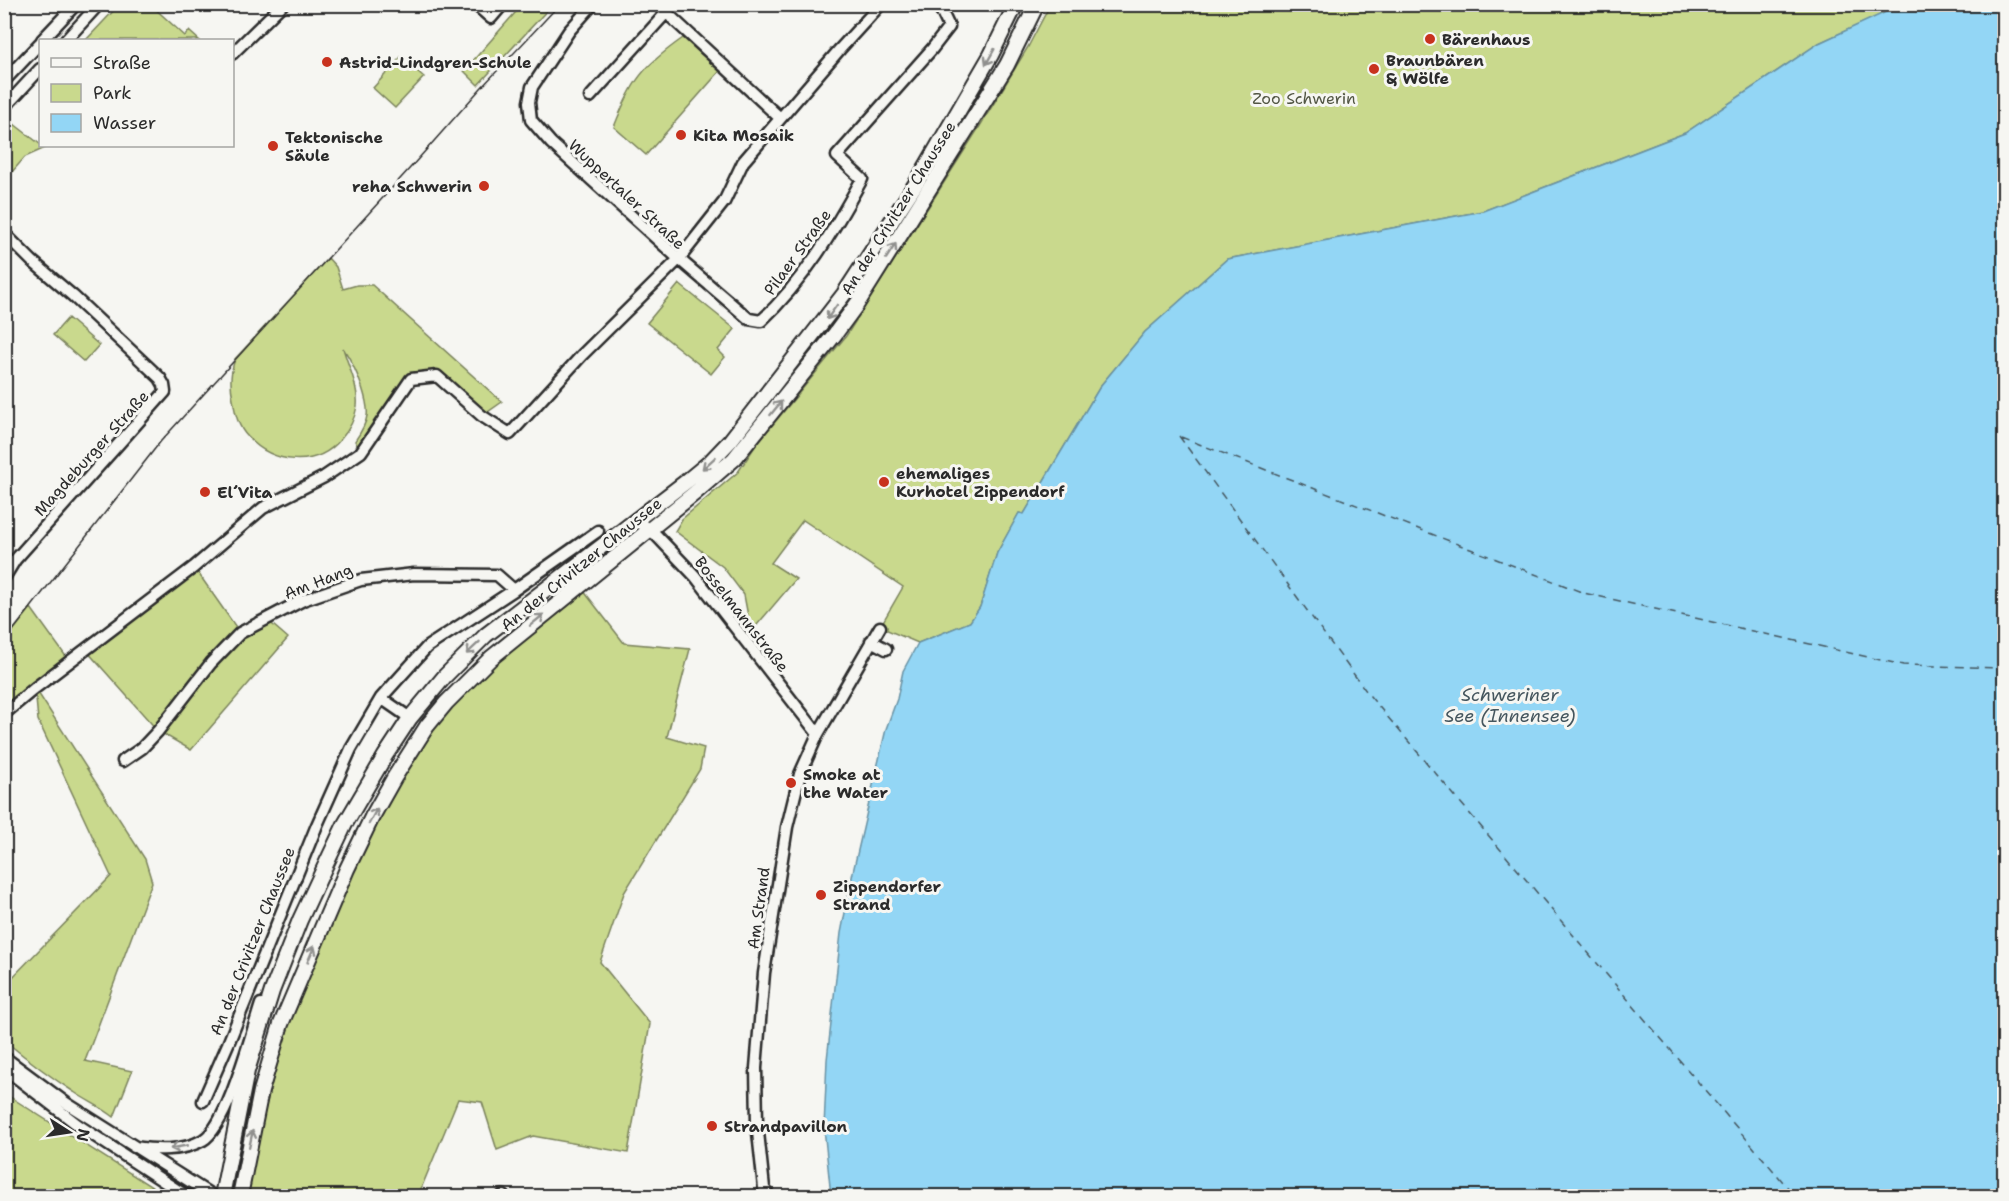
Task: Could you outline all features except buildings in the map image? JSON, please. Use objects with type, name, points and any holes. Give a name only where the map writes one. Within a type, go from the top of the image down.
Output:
[{"type":"main road","name":"An der Crivitzer Chaussee","points":[[222,1197],[238,1114],[258,1032],[300,920],[345,824],[410,718],[445,676],[486,635],[687,481],[730,441],[823,324],[916,182],[991,55],[1016,4]]},
{"type":"main road","name":"An der Crivitzer Chaussee","points":[[240,1197],[261,1091],[281,1024],[347,869],[372,817],[427,726],[467,681],[517,636],[721,472],[744,449],[835,334],[869,285],[1007,65],[1038,4]]},
{"type":"street","points":[[44,39],[76,4]]},
{"type":"street","points":[[67,39],[99,4]]},
{"type":"street","points":[[234,52],[283,4]]},
{"type":"street","points":[[475,4],[491,18],[503,4]]},
{"type":"street","name":"Wuppertaler Straße","points":[[4,714],[194,567],[263,508],[324,477],[362,452],[411,379],[437,376],[482,416],[510,434],[582,355],[679,259],[551,143],[531,120],[529,102],[532,87],[569,31],[593,4]]},
{"type":"street","points":[[657,4],[780,118]]},
{"type":"street","points":[[679,259],[724,202],[744,162],[881,4]]},
{"type":"street","name":"Pilaer Straße","points":[[679,259],[749,319],[761,321],[779,304],[819,253],[862,179],[837,156],[949,27],[940,8],[935,4]]},
{"type":"street","points":[[590,97],[666,13]]},
{"type":"street","points":[[4,81],[39,44]]},
{"type":"street","points":[[4,108],[39,70]]},
{"type":"street","name":"Magdeburger Straße","points":[[4,233],[160,378],[165,392],[15,560],[4,578]]},
{"type":"street","name":"Bosselmannstraße","points":[[635,519],[650,529],[695,576],[818,734]]},
{"type":"street","points":[[514,590],[598,531]]},
{"type":"street","name":"Am Hang","points":[[123,761],[141,748],[158,731],[211,663],[240,633],[303,600],[361,580],[414,574],[497,575],[514,590]]},
{"type":"street","name":"An der Crivitzer Chaussee","points":[[203,1101],[331,793],[351,749],[381,698],[427,648],[514,590]]},
{"type":"street","name":"Am Strand","points":[[770,1197],[765,1188],[757,1123],[755,1083],[763,981],[787,827],[800,774],[818,734],[880,627]]},
{"type":"street","points":[[871,641],[886,649]]},
{"type":"street","points":[[381,698],[410,718]]},
{"type":"street","points":[[134,1146],[154,1150],[189,1145],[203,1140],[219,1123],[226,1111],[272,975],[300,920]]},
{"type":"street","points":[[4,1057],[66,1103],[213,1197]]},
{"type":"street","points":[[4,1068],[78,1125],[186,1197]]},
{"type":"green space","points":[[119,5],[151,5],[185,36],[189,31],[198,39],[87,39]]},
{"type":"green space","points":[[522,5],[552,5],[478,85],[464,71]]},
{"type":"green space","name":"Zoo Schwerin","points":[[1050,5],[1903,5],[1819,43],[1685,133],[1483,211],[1227,259],[1145,332],[1101,385],[1024,514],[1019,513],[997,553],[980,607],[970,622],[918,643],[880,627],[903,587],[803,520],[771,563],[796,579],[751,632],[744,595],[723,567],[675,531],[682,519],[738,472],[756,445],[846,336],[980,126],[1028,47]]},
{"type":"green space","points":[[683,38],[720,71],[646,155],[614,127],[640,76],[657,58]]},
{"type":"green space","points":[[401,57],[424,77],[395,108],[373,88]]},
{"type":"green space","points":[[14,124],[39,143],[39,147],[45,148],[25,157],[5,180],[5,135]]},
{"type":"green space","points":[[328,258],[336,267],[343,289],[357,285],[372,285],[502,402],[482,416],[437,376],[411,379],[361,452],[355,441],[366,421],[366,403],[356,372],[343,348],[355,384],[357,406],[349,428],[341,439],[331,449],[307,459],[282,457],[258,446],[245,433],[236,415],[231,384],[235,359]]},
{"type":"green space","points":[[679,284],[735,329],[718,350],[725,357],[711,374],[647,323]]},
{"type":"green space","points":[[68,318],[99,345],[84,362],[53,335]]},
{"type":"green space","points":[[194,567],[240,633],[266,619],[288,638],[191,750],[158,731],[86,650]]},
{"type":"green space","points":[[583,590],[624,643],[690,649],[667,737],[704,748],[700,769],[624,893],[600,962],[650,1024],[628,1153],[533,1136],[497,1150],[482,1102],[458,1099],[418,1196],[250,1196],[248,1187],[263,1118],[295,1008],[346,886],[392,792],[434,727],[466,691],[515,646]]},
{"type":"green space","points":[[31,608],[70,662],[5,714],[4,642]]},
{"type":"green space","points":[[35,688],[145,859],[152,882],[85,1061],[132,1071],[114,1117],[56,1080],[5,1041],[5,985],[111,876],[38,720]]},
{"type":"green space","points":[[4,1093],[7,1095],[166,1196],[5,1196]]},
{"type":"water","name":"Schweriner See (Innensee)","points":[[1903,4],[2004,5],[2004,1196],[831,1196],[824,1128],[827,1060],[841,933],[886,729],[897,699],[903,671],[918,643],[970,622],[980,607],[997,553],[1019,513],[1024,514],[1101,385],[1145,332],[1227,259],[1483,211],[1685,133],[1819,43]]},
{"type":"ferry route","points":[[1179,436],[1369,695],[1795,1196]]},
{"type":"ferry route","points":[[1181,437],[1584,593],[1903,665],[2004,668]]},
{"type":"tram line","points":[[4,642],[161,441],[560,4]]},
{"type":"place","name":"Bärenhaus","points":[[1430,39]]},
{"type":"place","name":"Astrid-Lindgren-Schule","points":[[327,62]]},
{"type":"place","name":"Braunbären & Wölfe","points":[[1374,69]]},
{"type":"place","name":"Kita Mosaik","points":[[681,135]]},
{"type":"place","name":"Tektonische Säule","points":[[273,146]]},
{"type":"place","name":"reha Schwerin","points":[[484,186]]},
{"type":"place","name":"ehemaliges Kurhotel Zippendorf","points":[[884,482]]},
{"type":"place","name":"El´Vita","points":[[205,492]]},
{"type":"place","name":"Smoke at the Water","points":[[791,783]]},
{"type":"place","name":"Zippendorfer Strand","points":[[821,895]]},
{"type":"place","name":"Strandpavillon","points":[[712,1126]]}]
